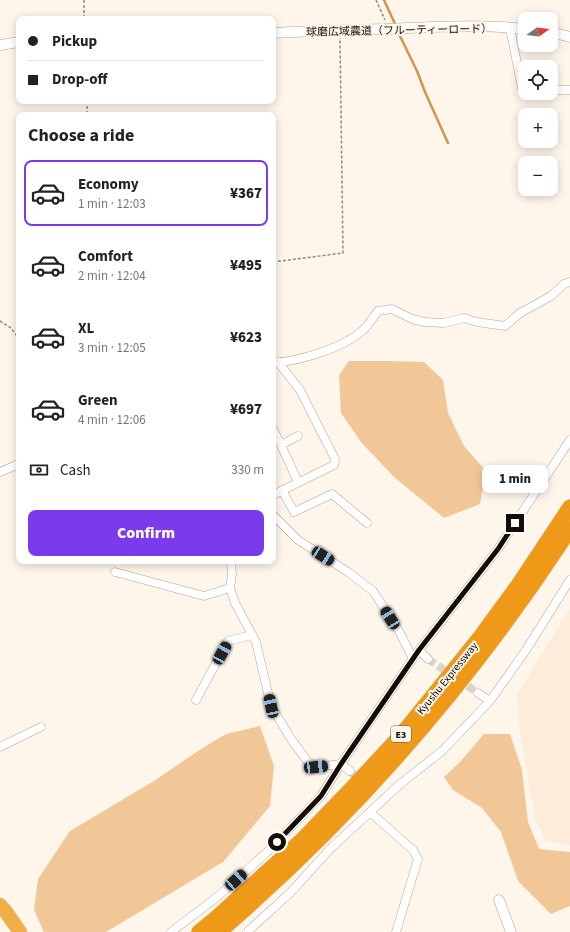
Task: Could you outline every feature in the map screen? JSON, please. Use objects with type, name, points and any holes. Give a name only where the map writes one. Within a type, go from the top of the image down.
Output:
[{"type":"highway","name":"Kyushu Expressway","points":[[199,932],[302,839],[402,734],[481,636],[519,584],[570,507]]},
{"type":"highway","name":"Kyushu Expressway","points":[[219,932],[310,848],[411,742],[490,644],[528,592],[570,529]]},
{"type":"highway","points":[[0,905],[20,932]]},
{"type":"street","name":"球磨広域農道（フルーティーロード）","points":[[276,33],[410,27],[518,29]]},
{"type":"street","points":[[510,28],[518,68]]},
{"type":"street","points":[[558,34],[570,37]]},
{"type":"street","points":[[0,45],[16,42]]},
{"type":"street","points":[[558,90],[570,90]]},
{"type":"street","points":[[276,362],[312,356],[347,342],[363,330],[378,311],[392,310],[412,319],[425,322],[444,323],[464,318],[477,322],[504,326],[520,313],[551,296],[564,284],[570,282]]},
{"type":"street","points":[[276,362],[300,390],[335,461],[334,465],[276,493]]},
{"type":"street","points":[[276,435],[298,482]]},
{"type":"street","points":[[281,445],[298,436]]},
{"type":"street","points":[[171,932],[216,898],[266,853],[321,796],[341,764],[419,650],[498,549],[570,440]]},
{"type":"street","points":[[0,472],[16,465]]},
{"type":"street","points":[[282,490],[294,512],[332,494],[367,523]]},
{"type":"street","points":[[276,519],[298,540],[348,572],[373,591],[398,631],[413,659]]},
{"type":"street","points":[[231,564],[232,574],[230,588],[235,603],[256,642],[271,706],[291,740],[308,762],[316,767],[341,764],[350,771]]},
{"type":"street","points":[[115,572],[204,596],[230,588]]},
{"type":"street","points":[[247,932],[290,893],[330,849],[381,801],[442,751],[490,701],[526,650],[570,580]]},
{"type":"street","points":[[196,700],[228,642],[252,635]]},
{"type":"street","points":[[419,650],[428,659]]},
{"type":"street","points":[[478,693],[490,701]]},
{"type":"street","points":[[0,747],[41,728]]},
{"type":"street","points":[[375,795],[381,801]]},
{"type":"street","points":[[370,812],[413,850],[418,859],[396,932]]},
{"type":"street","points":[[499,900],[510,932]]},
{"type":"path","points":[[84,0],[84,16]]},
{"type":"path","points":[[376,0],[389,29]]},
{"type":"path","points":[[276,262],[343,253],[340,30]]},
{"type":"path","points":[[0,322],[11,328],[16,335]]},
{"type":"shaded area","points":[[349,361],[424,362],[443,380],[448,413],[464,446],[486,471],[480,504],[444,518],[394,477],[361,442],[341,413],[339,375]]},
{"type":"shaded area","points":[[570,608],[570,845],[546,841],[535,819],[520,730],[517,695]]},
{"type":"shaded area","points":[[260,726],[274,766],[270,806],[223,862],[106,932],[44,932],[34,910],[38,879],[70,831],[154,781],[226,734]]},
{"type":"shaded area","points":[[484,734],[510,734],[522,770],[528,822],[539,849],[570,852],[570,906],[551,914],[518,881],[501,832],[482,808],[453,790],[444,777],[460,762]]},
{"type":"waterway","points":[[384,0],[396,26]]},
{"type":"waterway","points":[[398,32],[417,71],[448,143]]},
{"type":"tunnel","points":[[428,659],[478,693]]},
{"type":"tunnel","points":[[350,771],[375,795]]},
{"type":"route","points":[[277,842],[321,796],[341,764],[419,650],[498,549],[515,523]]}]
